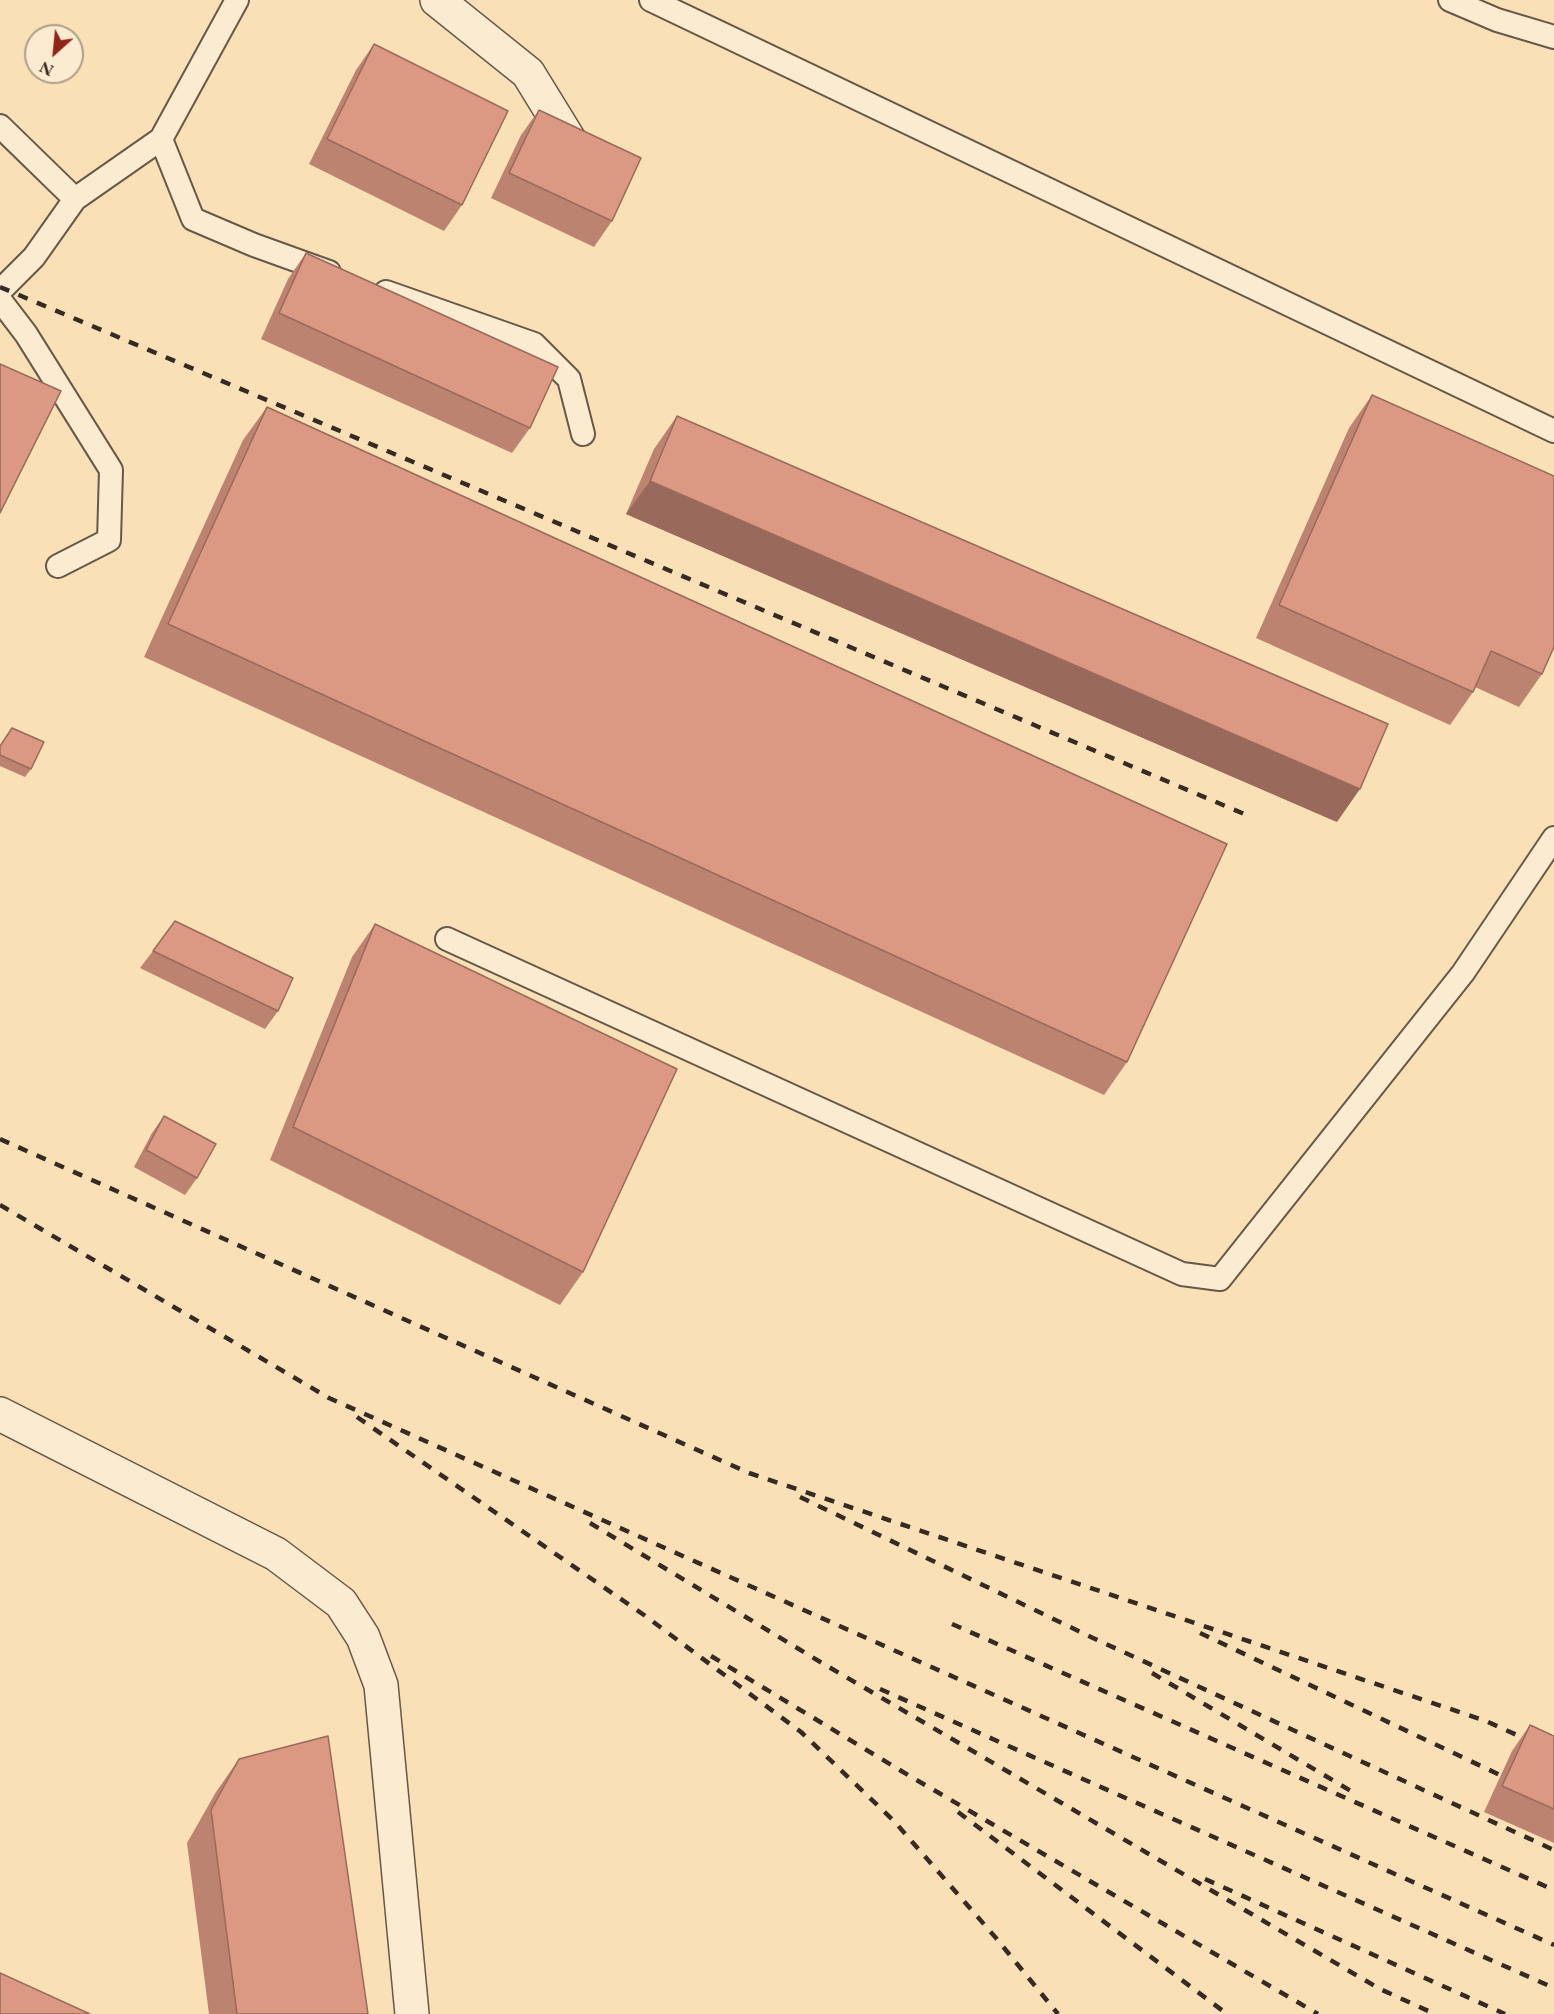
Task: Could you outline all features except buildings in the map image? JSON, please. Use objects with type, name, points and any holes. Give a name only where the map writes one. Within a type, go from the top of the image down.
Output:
[{"type":"street","points":[[437,0],[528,73],[586,166]]},
{"type":"street","points":[[0,1414],[276,1554],[340,1603],[363,1637],[381,1685],[412,2014]]},
{"type":"lane","points":[[0,291],[34,257],[75,199],[161,139],[237,0]]},
{"type":"lane","points":[[651,0],[1554,431]]},
{"type":"lane","points":[[1450,0],[1497,20],[1554,37]]},
{"type":"lane","points":[[0,126],[75,199]]},
{"type":"lane","points":[[161,139],[193,219],[254,245],[343,277]]},
{"type":"lane","points":[[366,285],[534,344],[568,379],[582,435]]},
{"type":"lane","points":[[0,300],[26,334],[111,470],[109,540],[58,566]]},
{"type":"lane","points":[[447,939],[1182,1274],[1220,1279],[1463,973],[1554,837]]},
{"type":"railway","points":[[0,287],[1249,816]]},
{"type":"railway","points":[[0,1139],[749,1473],[1486,1721],[1554,1752]]},
{"type":"railway","points":[[0,1205],[329,1398],[1554,1945]]},
{"type":"railway","points":[[357,1417],[644,1615],[801,1732],[894,1821],[996,1938],[1058,2014]]},
{"type":"railway","points":[[800,1497],[1093,1638],[1554,1850]]},
{"type":"railway","points":[[590,1523],[822,1663],[1380,1989],[1435,2014]]},
{"type":"railway","points":[[952,1624],[1554,1890]]},
{"type":"railway","points":[[1200,1633],[1500,1775]]},
{"type":"railway","points":[[711,1656],[908,1775],[1318,2014]]},
{"type":"railway","points":[[1152,1673],[1356,1794]]},
{"type":"railway","points":[[880,1689],[1554,1988]]},
{"type":"railway","points":[[958,1812],[1227,2014]]},
{"type":"railway","points":[[1205,1879],[1505,2014]]}]
